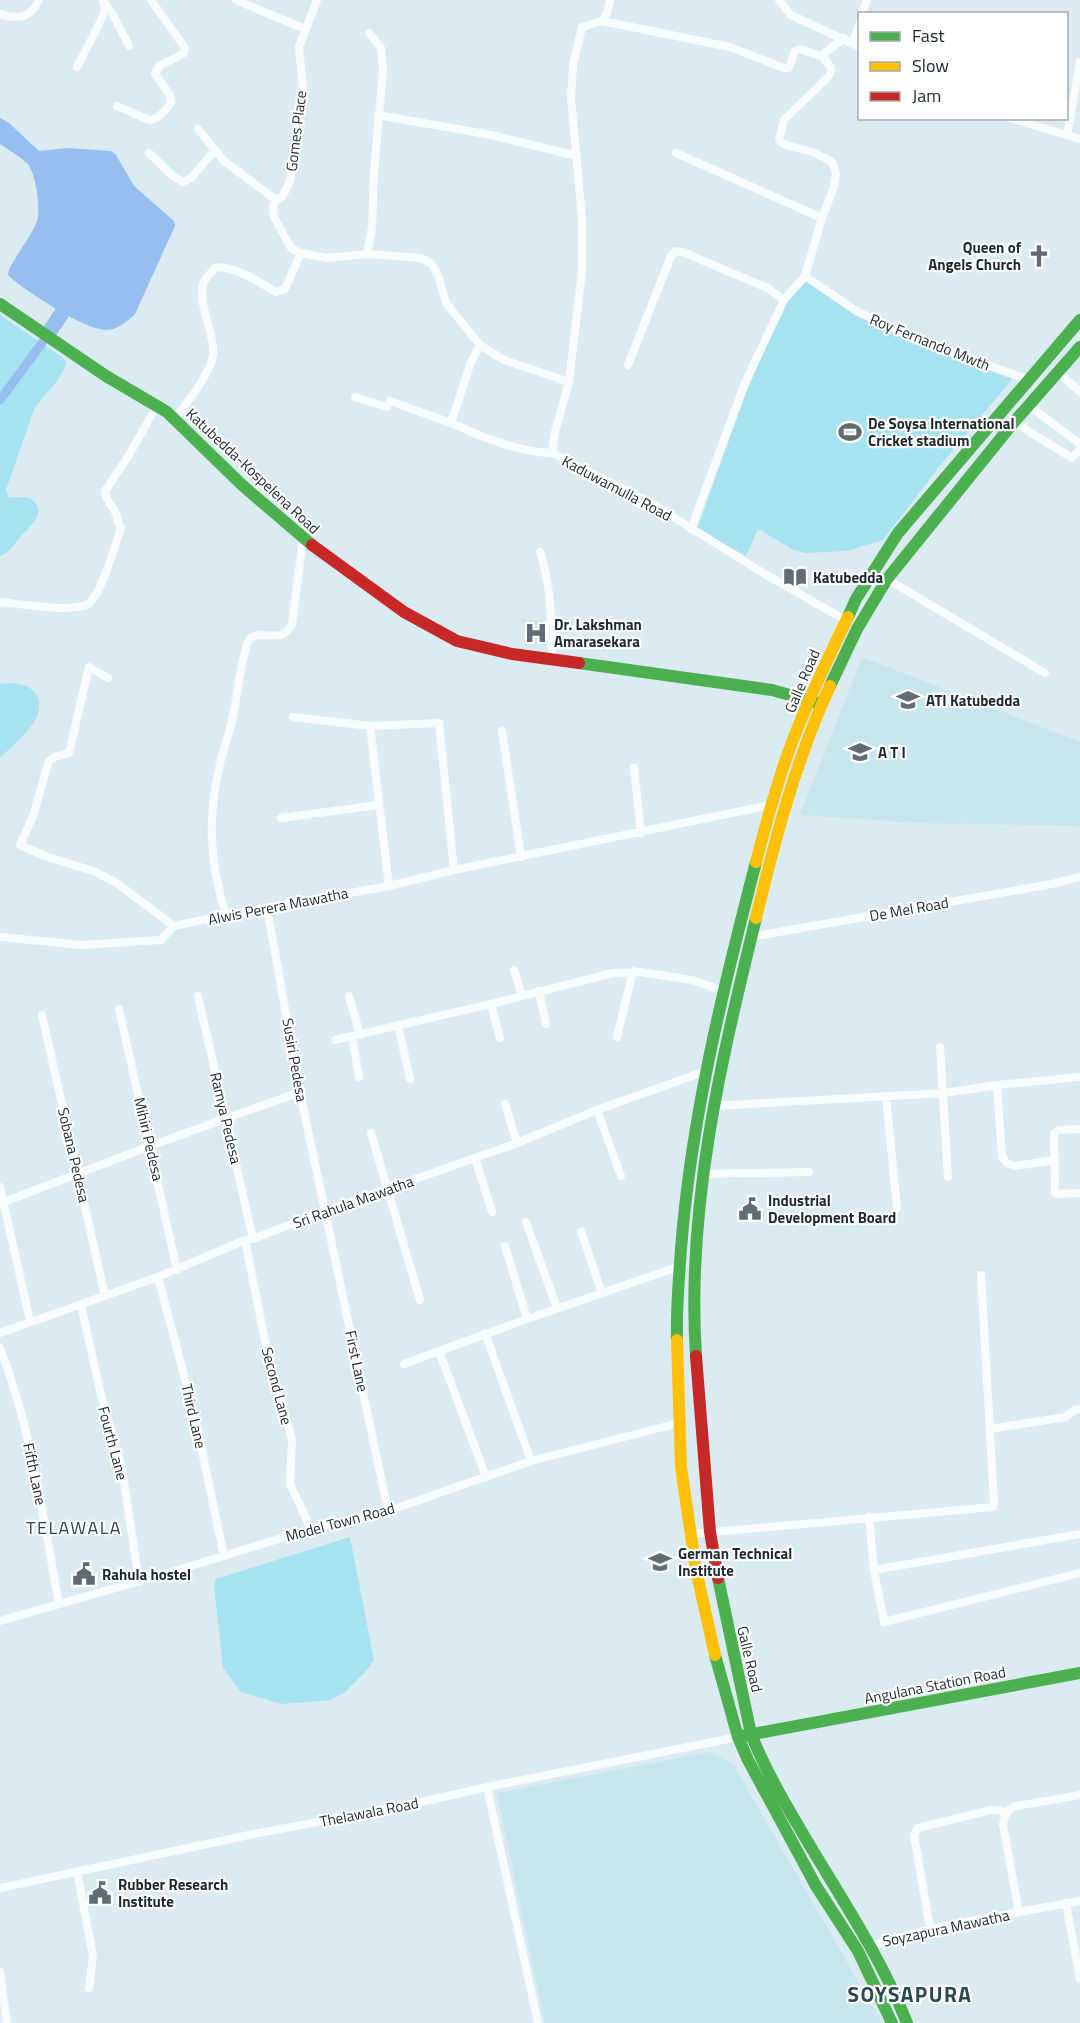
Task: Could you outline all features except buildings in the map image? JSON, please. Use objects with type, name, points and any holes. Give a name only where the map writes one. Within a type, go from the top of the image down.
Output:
[{"type":"main road","name":"Katubedda-Kospelena Road","points":[[0,304],[106,376],[157,405],[175,419],[242,485],[321,554],[404,612],[438,632],[457,641],[512,654],[736,684],[772,690],[822,704]]},
{"type":"main road","name":"Galle Road","points":[[907,2023],[899,2003],[863,1948],[816,1886],[788,1838],[738,1737],[716,1662],[696,1570],[681,1467],[676,1315],[685,1198],[696,1125],[723,991],[771,805],[809,700],[845,620],[898,533],[1080,320]]},
{"type":"main road","name":"Galle Road","points":[[892,2023],[863,1948],[759,1755],[752,1734],[723,1608],[710,1532],[695,1342],[696,1263],[704,1174],[713,1106],[728,1032],[770,860],[785,807],[822,704],[857,629],[887,579],[1020,414],[1080,347]]},
{"type":"main road","points":[[1008,404],[1020,414]]},
{"type":"main road","name":"Angulana Station Road","points":[[752,1734],[1080,1673]]},
{"type":"main road","points":[[738,1737],[752,1734]]},
{"type":"street","points":[[0,14],[14,18],[25,16],[34,10],[39,0]]},
{"type":"street","points":[[103,0],[129,46]]},
{"type":"street","points":[[77,67],[101,21],[105,9],[103,0]]},
{"type":"street","points":[[117,106],[149,120],[168,108],[171,102],[170,95],[155,74],[159,66],[184,53],[185,48],[151,0]]},
{"type":"street","points":[[236,0],[305,29]]},
{"type":"street","name":"Gomes Place","points":[[276,200],[283,196],[290,181],[303,89],[298,47],[317,0]]},
{"type":"street","points":[[602,21],[607,13],[610,0]]},
{"type":"street","points":[[779,0],[791,15],[856,44]]},
{"type":"street","points":[[552,453],[568,382],[582,271],[582,219],[571,98],[573,65],[582,27],[602,21],[730,47],[784,68],[789,68],[795,51],[800,49],[823,57],[830,66],[829,76],[784,120],[779,139],[783,144],[815,153],[832,162],[836,173],[834,187],[822,218],[805,276],[784,300],[745,383],[691,529]]},
{"type":"street","points":[[367,254],[372,227],[378,115],[383,70],[382,55],[377,41],[369,33]]},
{"type":"street","points":[[823,57],[844,38]]},
{"type":"street","points":[[1067,135],[1080,62]]},
{"type":"street","points":[[378,115],[491,135],[577,156]]},
{"type":"street","points":[[1016,120],[1080,139]]},
{"type":"street","points":[[198,129],[223,160],[276,200],[273,206],[274,217],[291,248],[301,253],[327,258],[367,254],[421,258],[432,264],[439,278],[446,303],[480,345],[504,360],[568,382]]},
{"type":"street","points":[[148,153],[174,177],[183,182],[191,178],[214,150]]},
{"type":"street","points":[[676,153],[822,218]]},
{"type":"street","points":[[628,364],[671,256],[676,251],[767,288],[784,300]]},
{"type":"street","points":[[175,419],[209,367],[213,356],[213,340],[201,292],[205,279],[216,267],[228,267],[242,272],[276,292],[281,291],[285,289],[301,253]]},
{"type":"street","name":"Roy Fernando Mwth","points":[[805,276],[866,316],[912,337],[1029,380]]},
{"type":"street","points":[[452,423],[471,362],[480,345]]},
{"type":"street","points":[[1059,373],[1080,392]]},
{"type":"street","name":"Kaduwamulla Road","points":[[356,397],[387,407],[390,401],[452,423],[477,435],[538,452],[552,453],[651,503],[845,620]]},
{"type":"street","points":[[0,602],[72,608],[89,604],[94,598],[102,583],[121,528],[114,510],[106,501],[105,492],[157,405]]},
{"type":"street","points":[[1020,414],[1080,447],[1072,458],[1020,414]]},
{"type":"street","points":[[226,915],[211,849],[211,815],[217,779],[249,639],[258,635],[280,635],[289,630],[292,624],[303,539]]},
{"type":"street","points":[[540,552],[548,575],[552,659]]},
{"type":"street","points":[[887,579],[1045,673]]},
{"type":"street","points":[[108,678],[89,667],[69,753],[49,761],[33,816],[20,845],[45,856],[96,872],[118,884],[174,926]]},
{"type":"street","points":[[293,717],[370,726],[439,723],[454,870]]},
{"type":"street","points":[[370,726],[389,886]]},
{"type":"street","points":[[502,731],[521,857]]},
{"type":"street","points":[[634,768],[640,832]]},
{"type":"street","points":[[281,818],[379,805]]},
{"type":"street","name":"Alwis Perera Mawatha","points":[[0,937],[81,945],[161,940],[174,926],[389,886],[454,870],[771,805]]},
{"type":"street","name":"De Mel Road","points":[[752,938],[1080,877]]},
{"type":"street","name":"Susiri Pedesa","points":[[267,908],[300,1092],[325,1211]]},
{"type":"street","points":[[738,933],[752,938]]},
{"type":"street","points":[[514,970],[522,996]]},
{"type":"street","points":[[335,1041],[613,973],[633,971],[692,980],[723,991]]},
{"type":"street","points":[[617,1037],[633,971]]},
{"type":"street","points":[[539,991],[546,1024]]},
{"type":"street","name":"Ramya Pedesa","points":[[198,996],[226,1119],[249,1240]]},
{"type":"street","points":[[349,996],[356,1036],[359,1077]]},
{"type":"street","points":[[491,1004],[500,1038]]},
{"type":"street","name":"Mihiri Pedesa","points":[[119,1009],[177,1270]]},
{"type":"street","name":"Sobana Pedesa","points":[[42,1015],[105,1296]]},
{"type":"street","points":[[398,1025],[410,1079]]},
{"type":"street","points":[[940,1047],[948,1177]]},
{"type":"street","name":"Sri Rahula Mawatha","points":[[0,1333],[158,1278],[325,1211],[517,1143],[597,1110],[706,1071]]},
{"type":"street","points":[[713,1106],[944,1093],[1080,1077]]},
{"type":"street","points":[[997,1085],[1002,1157],[1007,1163],[1015,1166],[1055,1160]]},
{"type":"street","points":[[3,1202],[300,1092]]},
{"type":"street","points":[[886,1096],[897,1208]]},
{"type":"street","points":[[505,1104],[517,1143]]},
{"type":"street","points":[[597,1110],[621,1176]]},
{"type":"street","points":[[1080,1129],[1056,1131],[1054,1134],[1055,1193],[1080,1193]]},
{"type":"street","points":[[370,1133],[420,1300]]},
{"type":"street","points":[[475,1158],[492,1212]]},
{"type":"street","points":[[704,1174],[809,1172]]},
{"type":"street","points":[[0,1187],[30,1321]]},
{"type":"street","name":"First Lane","points":[[325,1211],[388,1511]]},
{"type":"street","points":[[526,1222],[557,1308]]},
{"type":"street","points":[[581,1231],[602,1293]]},
{"type":"street","name":"Second Lane","points":[[249,1240],[265,1341],[292,1440],[290,1484],[311,1529]]},
{"type":"street","points":[[505,1246],[527,1318]]},
{"type":"street","points":[[404,1364],[679,1265],[696,1263]]},
{"type":"street","points":[[691,1534],[993,1507],[981,1275]]},
{"type":"street","name":"Third Lane","points":[[158,1278],[195,1417],[224,1556]]},
{"type":"street","name":"Fourth Lane","points":[[81,1305],[101,1395],[122,1468],[139,1582]]},
{"type":"street","points":[[485,1334],[531,1461]]},
{"type":"street","name":"Fifth Lane","points":[[0,1348],[14,1384],[37,1477],[60,1604]]},
{"type":"street","points":[[440,1351],[486,1477]]},
{"type":"street","points":[[990,1429],[1066,1417],[1074,1410],[1080,1409]]},
{"type":"street","name":"Model Town Road","points":[[0,1621],[139,1582],[311,1529],[388,1511],[531,1461],[679,1423]]},
{"type":"street","points":[[869,1517],[882,1620],[886,1622],[1080,1573]]},
{"type":"street","points":[[874,1570],[1080,1534]]},
{"type":"street","name":"Thelawala Road","points":[[0,1888],[249,1835],[738,1737]]},
{"type":"street","points":[[487,1787],[538,2023]]},
{"type":"street","points":[[930,1929],[914,1835],[918,1828],[991,1810],[1006,1812],[1016,1806],[1080,1795]]},
{"type":"street","name":"Soyzapura Mawatha","points":[[863,1948],[930,1929],[1019,1912],[1003,1825],[1006,1812]]},
{"type":"street","points":[[77,1871],[93,1956],[89,1988]]},
{"type":"street","points":[[1019,1912],[1080,1901]]},
{"type":"street","points":[[1066,1903],[1080,1979]]},
{"type":"street","points":[[0,1972],[7,2023]]},
{"type":"shaded area","points":[[0,118],[9,123],[39,151],[68,148],[111,151],[116,155],[134,186],[174,221],[175,226],[135,314],[118,327],[111,330],[98,329],[72,318],[43,301],[8,275],[37,221],[38,200],[33,174],[27,163],[0,144]]},
{"type":"shaded area","name":"De Soysa International Cricket stadium","points":[[805,280],[854,313],[907,341],[1012,379],[883,540],[847,551],[805,553],[794,550],[758,529],[746,556],[697,529],[746,393],[783,306]]},
{"type":"shaded area","points":[[0,315],[66,362],[57,381],[34,409],[6,490],[9,497],[27,497],[32,500],[36,504],[38,514],[12,548],[0,556]]},
{"type":"shaded area","name":"Dr. Lakshman Amarasekara","points":[[522,620],[548,621],[545,646],[528,645]]},
{"type":"shaded area","name":"ATI Katubedda","points":[[862,657],[1080,742],[1080,826],[918,823],[800,815]]},
{"type":"shaded area","points":[[9,683],[32,689],[39,705],[34,722],[0,758],[0,684]]},
{"type":"shaded area","points":[[350,1537],[374,1660],[367,1670],[344,1693],[330,1700],[282,1704],[241,1692],[223,1668],[214,1585],[216,1579]]},
{"type":"shaded area","points":[[711,1752],[733,1764],[882,2023],[545,2023],[497,1793]]},
{"type":"waterway","points":[[50,331],[62,313]]},
{"type":"waterway","points":[[0,400],[42,343]]},
{"type":"traffic: fast","points":[[0,304],[106,376],[167,412],[242,485],[312,545]]},
{"type":"traffic: fast","points":[[848,617],[856,599],[898,533],[1080,320]]},
{"type":"traffic: fast","points":[[830,686],[857,629],[887,579],[1014,422],[1080,347]]},
{"type":"traffic: fast","points":[[579,663],[772,690],[818,703]]},
{"type":"traffic: fast","points":[[677,1340],[681,1249],[700,1102],[720,1006],[756,862]]},
{"type":"traffic: fast","points":[[696,1356],[694,1300],[701,1190],[719,1080],[756,918]]},
{"type":"traffic: fast","points":[[718,1578],[751,1734],[756,1746],[786,1804],[871,1948],[907,2023]]},
{"type":"traffic: fast","points":[[715,1655],[738,1737],[748,1760],[816,1886],[858,1951],[892,2023]]},
{"type":"traffic: fast","points":[[742,1736],[1080,1673]]},
{"type":"traffic: slow","points":[[756,862],[787,756],[816,685],[848,617]]},
{"type":"traffic: slow","points":[[756,918],[787,800],[830,686]]},
{"type":"traffic: slow","points":[[677,1340],[681,1467],[696,1570],[715,1655]]},
{"type":"traffic: jam","points":[[312,545],[404,612],[457,641],[512,654],[579,663]]},
{"type":"traffic: jam","points":[[696,1356],[710,1532],[718,1578]]},
{"type":"place","name":"Queen of Angels Church","points":[[1039,256]]},
{"type":"place","name":"De Soysa International Cricket stadium","points":[[850,432]]},
{"type":"place","name":"Katubedda","points":[[795,577]]},
{"type":"place","name":"Dr. Lakshman Amarasekara","points":[[536,633]]},
{"type":"place","name":"ATI Katubedda","points":[[908,700]]},
{"type":"place","name":"A T I","points":[[860,752]]},
{"type":"place","name":"Industrial Development Board","points":[[750,1209]]},
{"type":"place","name":"German Technical Institute","points":[[660,1562]]},
{"type":"place","name":"Rahula hostel","points":[[84,1574]]},
{"type":"place","name":"Rubber Research Institute","points":[[100,1893]]},
{"type":"district","name":"TELAWALA","points":[[74,1527]]},
{"type":"district","name":"SOYSAPURA","points":[[910,1994]]}]
